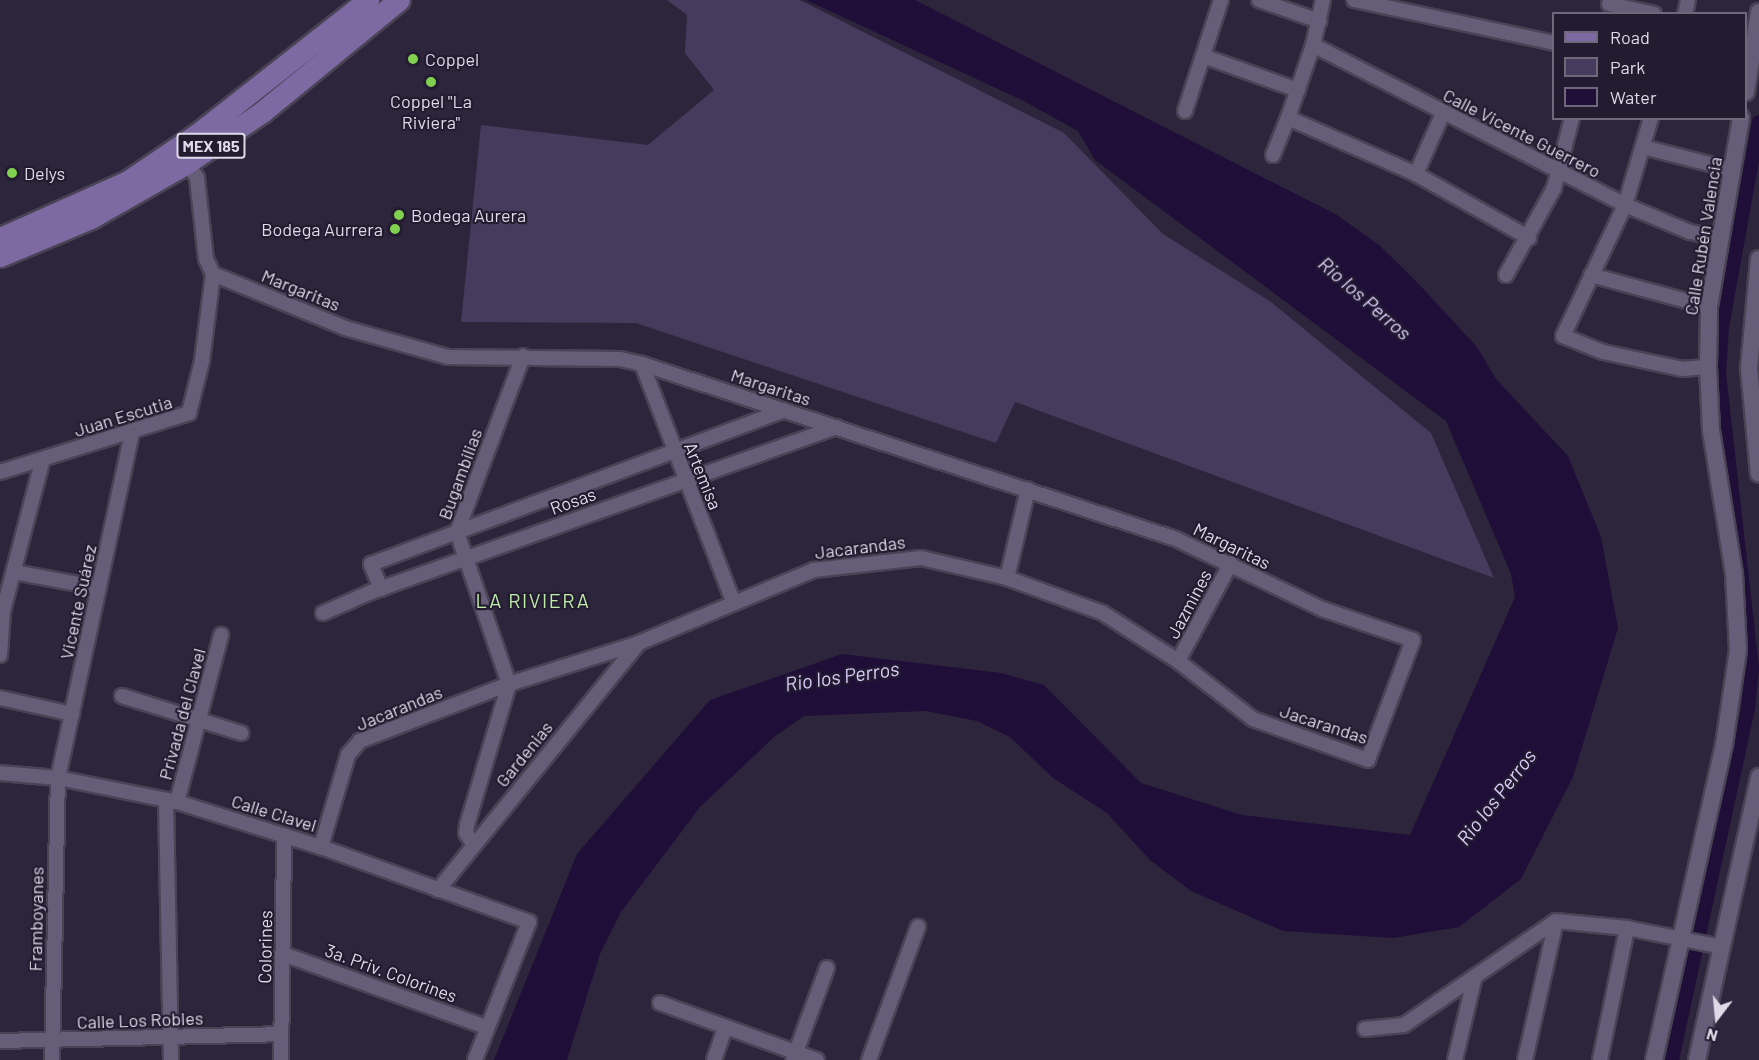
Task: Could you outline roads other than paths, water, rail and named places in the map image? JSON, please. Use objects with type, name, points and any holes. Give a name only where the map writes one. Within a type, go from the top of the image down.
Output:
[{"type":"main road","name":"MEX 185","points":[[0,238],[128,181],[200,132],[368,0]]},
{"type":"main road","name":"MEX 185","points":[[0,256],[91,218],[187,163],[262,112],[399,0]]},
{"type":"street","points":[[1185,111],[1221,0]]},
{"type":"street","points":[[1259,0],[1319,21]]},
{"type":"street","points":[[1273,155],[1313,45],[1323,0]]},
{"type":"street","points":[[1354,0],[1552,42]]},
{"type":"street","points":[[1609,6],[1643,12]]},
{"type":"street","points":[[1747,80],[1751,32],[1759,12]]},
{"type":"street","name":"Calle Vicente Guerrero","points":[[1313,45],[1556,171],[1625,204],[1690,232],[1721,238]]},
{"type":"street","points":[[1203,56],[1298,90]]},
{"type":"street","points":[[1416,174],[1443,113]]},
{"type":"street","points":[[1288,118],[1416,174],[1528,238]]},
{"type":"street","points":[[1506,275],[1554,188],[1556,171],[1571,120]]},
{"type":"street","points":[[1651,120],[1625,204],[1563,336],[1603,352],[1683,369],[1708,368]]},
{"type":"street","name":"Calle Rubén Valencia","points":[[1654,1060],[1683,938],[1724,745],[1738,650],[1734,574],[1711,431],[1708,368],[1709,308],[1741,120]]},
{"type":"street","points":[[1643,147],[1733,170]]},
{"type":"street","points":[[187,163],[197,178],[206,259],[213,274]]},
{"type":"street","points":[[1759,260],[1749,368],[1752,428],[1759,474]]},
{"type":"street","name":"Margaritas","points":[[213,274],[345,328],[448,357],[523,356],[620,359],[642,364],[1176,539],[1231,563],[1322,609],[1413,640]]},
{"type":"street","name":"Juan Escutia","points":[[0,472],[187,415],[192,408],[213,274]]},
{"type":"street","points":[[1591,275],[1709,308]]},
{"type":"street","name":"Bugambilias","points":[[509,684],[464,559],[457,532],[523,356]]},
{"type":"street","name":"Artemisa","points":[[642,364],[733,602]]},
{"type":"street","name":"Rosas","points":[[381,589],[371,564],[784,410]]},
{"type":"street","name":"Rosas","points":[[323,613],[381,589],[837,427]]},
{"type":"street","name":"Vicente Suárez","points":[[58,778],[132,433]]},
{"type":"street","points":[[0,655],[3,611],[43,459]]},
{"type":"street","points":[[1007,578],[1028,489]]},
{"type":"street","name":"Jacarandas","points":[[321,847],[348,755],[355,745],[509,684],[639,643],[814,570],[876,561],[921,558],[1007,578],[1103,613],[1178,661],[1253,719],[1368,760],[1413,640]]},
{"type":"street","name":"Jazmines","points":[[1178,661],[1231,563]]},
{"type":"street","points":[[14,572],[99,588]]},
{"type":"street","name":"Privada del Clavel","points":[[171,801],[199,720],[221,635]]},
{"type":"street","name":"Gardenias","points":[[438,890],[473,844],[639,643]]},
{"type":"street","points":[[473,844],[466,833],[467,825],[509,684]]},
{"type":"street","points":[[122,696],[241,733]]},
{"type":"street","points":[[0,698],[72,714]]},
{"type":"street","name":"Calle Clavel","points":[[0,773],[58,778],[171,801],[321,847],[529,922],[486,1027]]},
{"type":"street","points":[[1697,1060],[1718,946],[1759,777]]},
{"type":"street","name":"Framboyanes","points":[[52,1060],[58,778]]},
{"type":"street","points":[[171,801],[171,1060]]},
{"type":"street","name":"Colorines","points":[[281,1060],[284,835]]},
{"type":"street","points":[[1365,1029],[1404,1025],[1556,921],[1627,928],[1718,946]]},
{"type":"street","points":[[1525,1060],[1556,921]]},
{"type":"street","points":[[869,1060],[918,927]]},
{"type":"street","points":[[1600,1060],[1627,928]]},
{"type":"street","name":"3a. Priv. Colorines","points":[[283,954],[486,1027]]},
{"type":"street","points":[[794,1056],[826,969]]},
{"type":"street","points":[[1455,1060],[1474,976]]},
{"type":"street","points":[[660,1003],[794,1056],[817,1060]]},
{"type":"street","points":[[475,1060],[486,1027]]},
{"type":"street","points":[[714,1060],[725,1028]]},
{"type":"street","name":"Calle Los Robles","points":[[0,1041],[281,1034]]},
{"type":"water","name":"Rio los Perros","points":[[806,0],[915,0],[1337,215],[1379,245],[1414,279],[1477,347],[1496,379],[1568,456],[1601,537],[1618,628],[1573,777],[1521,879],[1459,927],[1393,938],[1283,931],[1191,891],[1150,860],[1107,813],[1053,778],[1010,737],[977,721],[926,711],[804,716],[774,737],[700,807],[621,912],[600,954],[567,1060],[494,1060],[577,854],[710,700],[842,654],[1001,673],[1044,685],[1141,783],[1242,815],[1410,835],[1515,597],[1511,574],[1446,421],[1095,160],[1078,131],[1024,101]]},
{"type":"waterway","points":[[1672,1060],[1748,709],[1752,668],[1719,373],[1722,327],[1759,122]]},
{"type":"place","name":"Coppel","points":[[413,59]]},
{"type":"place","name":"Coppel \"La Riviera\"","points":[[431,82]]},
{"type":"place","name":"Delys","points":[[12,173]]},
{"type":"place","name":"Bodega Aurera","points":[[399,215]]},
{"type":"place","name":"Bodega Aurrera","points":[[395,229]]},
{"type":"district","name":"LA RIVIERA","points":[[533,600]]}]
